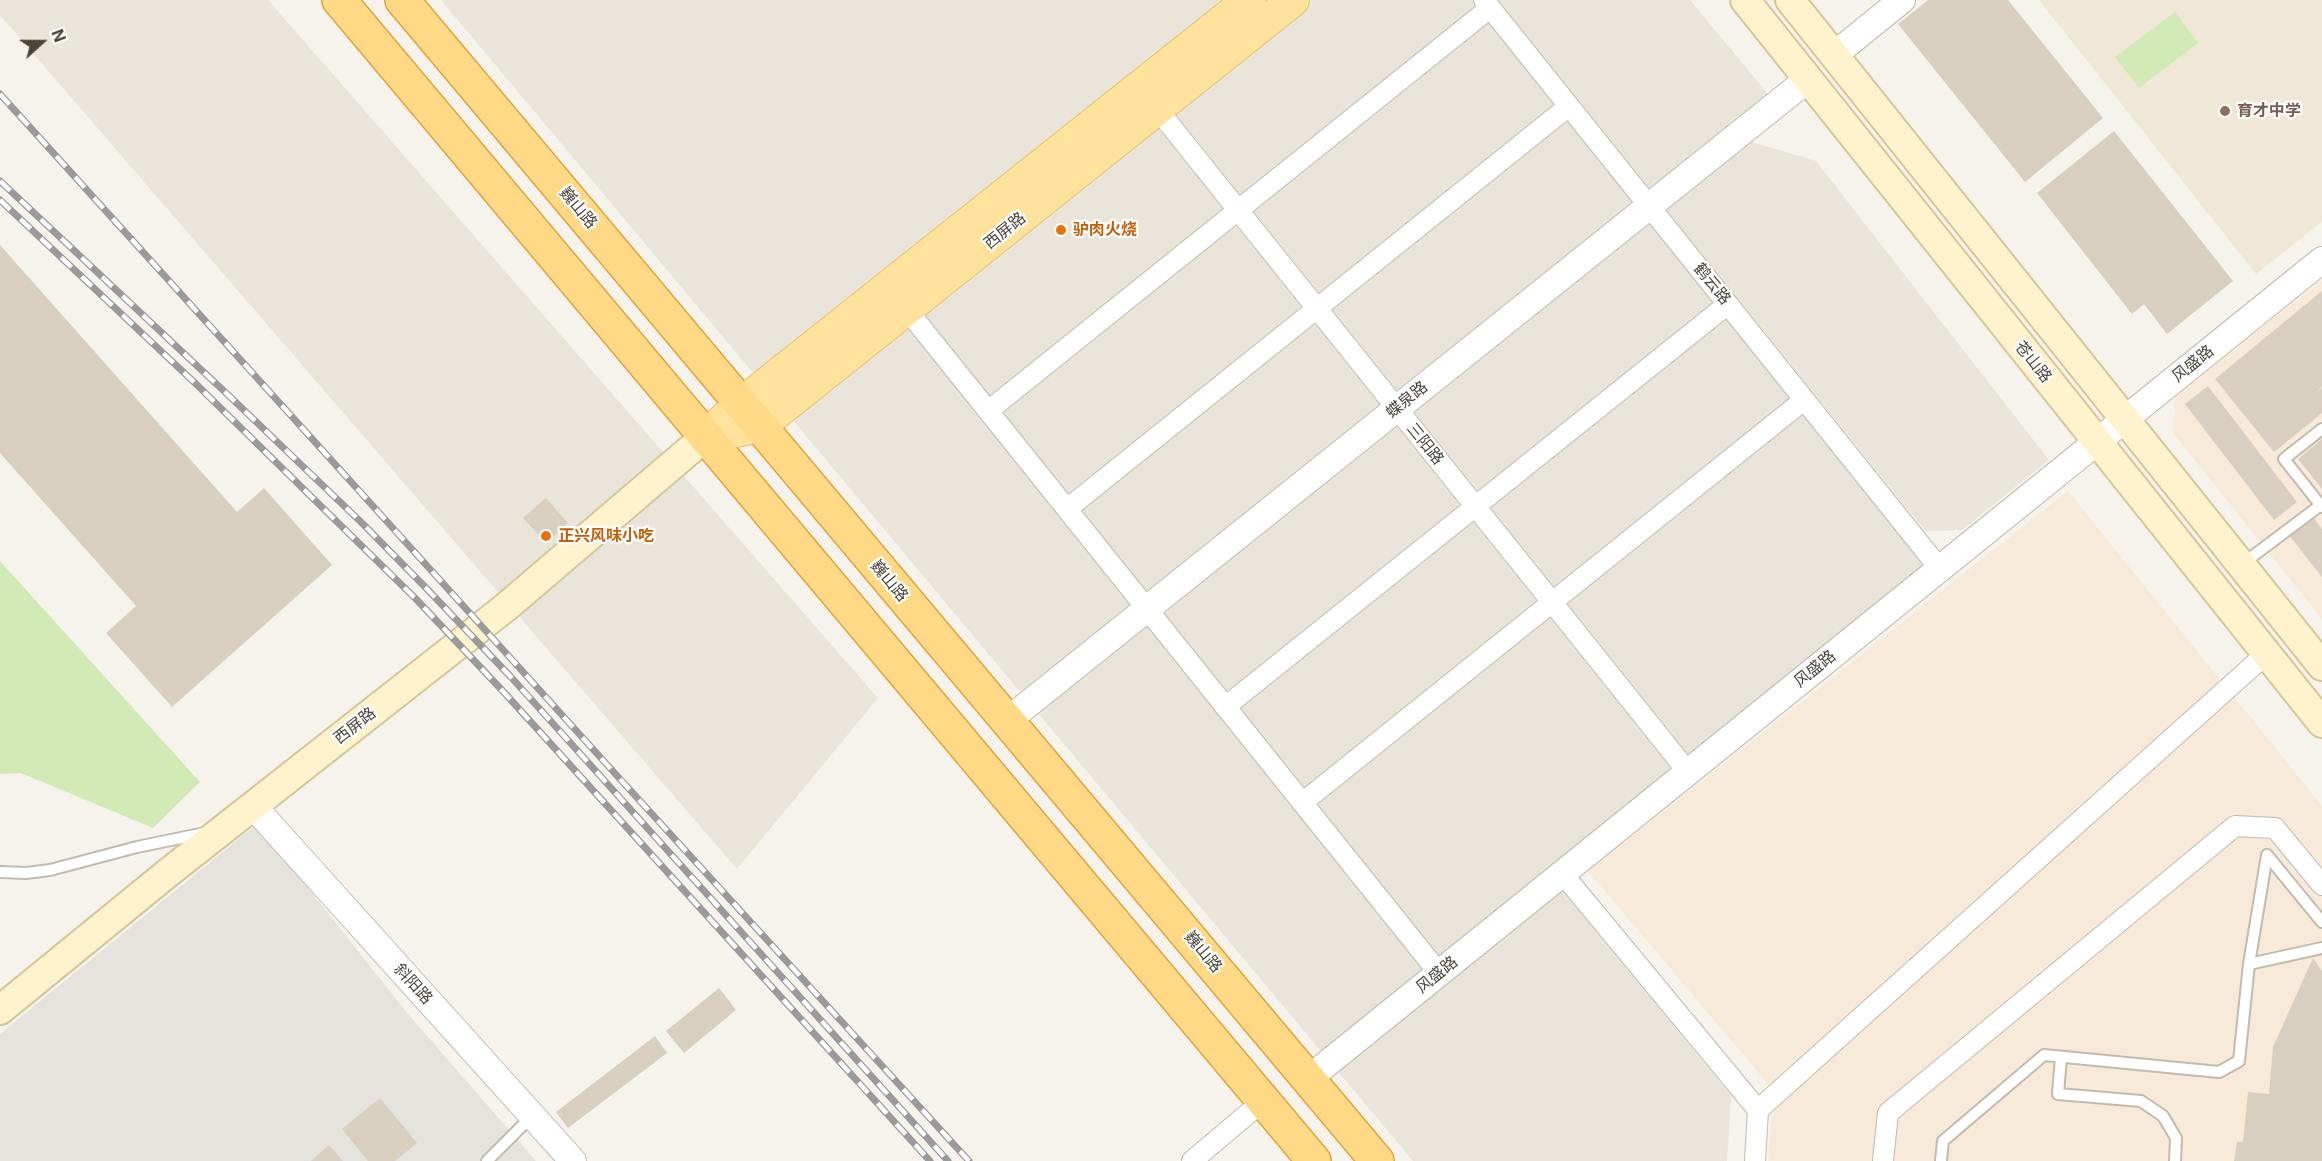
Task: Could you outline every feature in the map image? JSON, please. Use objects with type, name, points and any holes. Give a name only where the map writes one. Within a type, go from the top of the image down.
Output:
[{"type":"highway","points":[[339,0],[1314,1161]]},
{"type":"highway","name":"巍山路","points":[[402,0],[1377,1161]]},
{"type":"highway","points":[[1263,1101],[1308,1078]]},
{"type":"main road","name":"西屏路","points":[[1148,98],[1249,0]]},
{"type":"main road","name":"西屏路","points":[[0,1010],[506,607],[705,437],[751,415],[1148,98],[1293,0]]},
{"type":"main road","name":"苍山路","points":[[1745,0],[2322,723]]},
{"type":"main road","points":[[1790,0],[2322,666]]},
{"type":"street","points":[[1834,55],[1902,0]]},
{"type":"street","points":[[988,411],[1238,210],[1487,4]]},
{"type":"street","name":"鹤云路","points":[[1487,4],[1940,569]]},
{"type":"street","name":"蝶泉路","points":[[1007,721],[1808,79]]},
{"type":"street","name":"三阳路","points":[[1148,98],[1688,772]]},
{"type":"street","points":[[1067,509],[1569,106]]},
{"type":"street","name":"风盛路","points":[[1308,1078],[2322,260]]},
{"type":"street","points":[[897,298],[1439,973]]},
{"type":"street","points":[[1225,707],[1728,304]]},
{"type":"street","points":[[1302,803],[1804,400]]},
{"type":"street","points":[[1758,1110],[2266,654]]},
{"type":"street","name":"斜阳路","points":[[254,807],[573,1161]]},
{"type":"street","points":[[1882,1161],[1888,1113],[2235,826],[2275,828],[2322,885]]},
{"type":"street","points":[[1562,873],[1758,1110],[1755,1161]]},
{"type":"street","points":[[1192,1161],[1263,1101]]},
{"type":"lane","points":[[2241,565],[2322,505],[2284,459],[2322,429]]},
{"type":"lane","points":[[0,872],[26,873],[50,870],[225,829]]},
{"type":"lane","points":[[1941,1161],[1944,1141],[2044,1055],[2219,1072],[2239,1061],[2248,964],[2267,855],[2322,922]]},
{"type":"lane","points":[[2248,964],[2322,948]]},
{"type":"lane","points":[[2061,1057],[2058,1094],[2141,1101],[2163,1116],[2176,1138],[2175,1161]]},
{"type":"lane","points":[[487,1161],[532,1116]]},
{"type":"shaded area","points":[[0,0],[268,0],[878,698],[737,869],[0,15]]},
{"type":"shaded area","points":[[441,0],[1690,0],[1772,99],[1651,192],[1666,210],[1752,142],[1816,161],[2049,460],[1962,530],[1925,531],[1723,280],[1945,559],[1548,873],[1731,1096],[1727,1161],[1413,1161]]},
{"type":"shaded area","name":"育才中学","points":[[2039,0],[2322,0],[2322,222],[2256,274]]},
{"type":"shaded area","points":[[2322,280],[2322,619],[2173,433],[2175,396]]},
{"type":"shaded area","points":[[2068,491],[2322,806],[2322,1161],[1768,1161],[1774,1091],[1588,871]]},
{"type":"shaded area","points":[[257,824],[408,1014],[536,1161],[0,1161],[0,1034]]},
{"type":"green space","points":[[2175,12],[2198,43],[2139,88],[2115,57]]},
{"type":"green space","points":[[0,561],[200,782],[153,828],[21,773],[0,774]]},
{"type":"building","points":[[1928,0],[2008,0],[2103,118],[2025,182],[1898,24]]},
{"type":"building","points":[[2114,131],[2233,281],[2167,334],[2144,304],[2132,314],[2037,193]]},
{"type":"building","points":[[0,245],[237,512],[264,488],[332,565],[172,707],[106,633],[136,606],[0,453]]},
{"type":"building","points":[[2322,291],[2322,387],[2314,394],[2322,388],[2322,413],[2274,452],[2215,379]]},
{"type":"building","points":[[2208,386],[2297,502],[2274,520],[2185,404]]},
{"type":"building","points":[[2322,439],[2322,489],[2298,459]]},
{"type":"building","points":[[546,498],[568,523],[546,543],[523,518]]},
{"type":"building","points":[[2312,516],[2322,529],[2322,577],[2289,535]]},
{"type":"building","points":[[2313,958],[2322,971],[2322,1161],[2234,1161],[2237,1142],[2243,1142],[2248,1092],[2269,1094],[2273,1047]]},
{"type":"building","points":[[719,988],[736,1010],[684,1053],[666,1031]]},
{"type":"building","points":[[655,1036],[667,1053],[568,1128],[556,1112]]},
{"type":"building","points":[[380,1098],[417,1143],[395,1161],[368,1161],[342,1129]]},
{"type":"building","points":[[329,1145],[343,1161],[311,1161]]},
{"type":"railway","points":[[0,94],[969,1161]]},
{"type":"railway","points":[[0,181],[225,392],[361,522],[427,589],[510,676],[948,1161]]},
{"type":"railway","points":[[0,200],[195,383],[416,599],[500,688],[930,1161]]},
{"type":"place","name":"育才中学","points":[[2225,111]]},
{"type":"place","name":"驴肉火烧","points":[[1061,230]]},
{"type":"place","name":"正兴风味小吃","points":[[546,536]]}]
